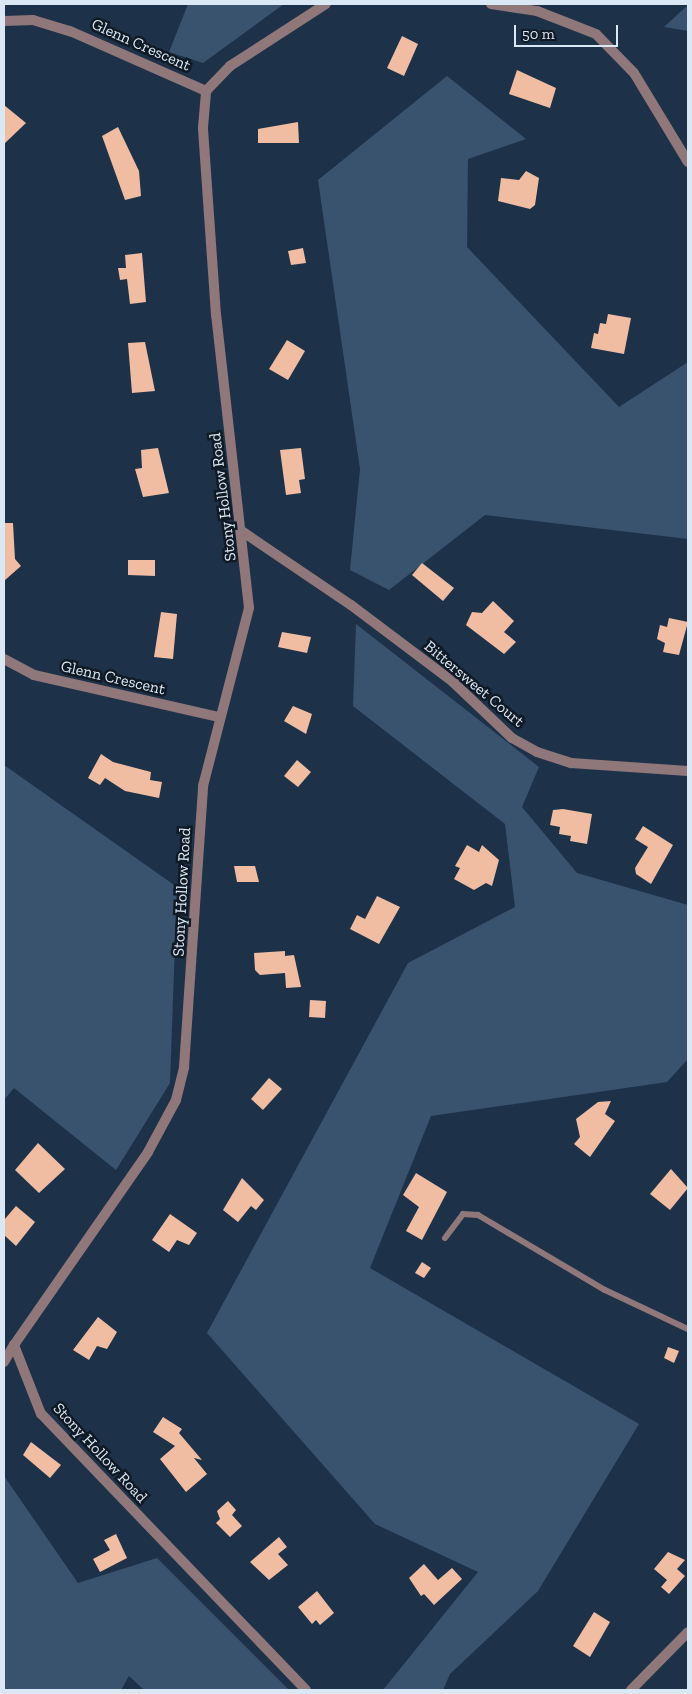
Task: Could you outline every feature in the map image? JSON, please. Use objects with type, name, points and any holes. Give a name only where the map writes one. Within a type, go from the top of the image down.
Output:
[{"type":"street","points":[[206,91],[230,66],[326,4]]},
{"type":"street","points":[[491,4],[537,11],[596,34],[634,73],[688,162]]},
{"type":"street","name":"Glenn Crescent","points":[[4,21],[33,20],[70,31],[206,91]]},
{"type":"street","name":"Stony Hollow Road","points":[[206,91],[203,127],[216,315],[244,532],[249,608],[219,718],[203,786],[192,1008],[176,1100],[148,1152],[14,1345],[41,1414],[306,1690]]},
{"type":"street","name":"Bittersweet Court","points":[[244,532],[358,610],[453,682],[512,738],[537,752],[571,763],[688,771]]},
{"type":"street","name":"Glenn Crescent","points":[[4,659],[34,676],[219,718]]},
{"type":"street","points":[[4,1362],[14,1345]]},
{"type":"street","points":[[632,1690],[688,1632]]},
{"type":"lane","points":[[445,1238],[463,1214],[478,1215],[605,1290],[688,1329]]},
{"type":"shaded area","points":[[188,4],[284,4],[203,63],[169,52]]},
{"type":"shaded area","points":[[688,5],[688,31],[664,27]]},
{"type":"shaded area","points":[[447,76],[526,139],[468,159],[467,247],[619,407],[688,362],[688,539],[485,515],[389,590],[350,570],[360,469],[318,180]]},
{"type":"shaded area","points":[[356,624],[539,767],[522,807],[577,873],[688,905],[688,1059],[667,1082],[431,1116],[370,1268],[639,1424],[538,1591],[450,1674],[443,1690],[383,1690],[478,1572],[375,1524],[207,1333],[408,963],[515,907],[505,824],[353,706]]},
{"type":"shaded area","points":[[4,765],[177,887],[170,1083],[116,1170],[14,1088],[4,1100]]},
{"type":"shaded area","points":[[4,1476],[78,1583],[157,1558],[289,1690],[144,1690],[129,1676],[121,1690],[4,1690]]},
{"type":"building","points":[[402,36],[418,44],[404,76],[387,68]]},
{"type":"building","points":[[517,70],[556,88],[550,108],[509,94]]},
{"type":"building","points":[[4,105],[26,123],[4,144]]},
{"type":"building","points":[[298,122],[299,143],[258,143],[258,129]]},
{"type":"building","points":[[118,127],[139,171],[141,196],[125,200],[102,136]]},
{"type":"building","points":[[526,171],[539,178],[535,205],[530,209],[498,201],[501,178],[519,180]]},
{"type":"building","points":[[303,248],[306,263],[291,265],[288,251]]},
{"type":"building","points":[[142,253],[146,302],[130,304],[127,279],[120,280],[118,268],[126,268],[125,255]]},
{"type":"building","points":[[608,314],[631,318],[624,354],[591,348],[594,333],[598,334],[600,323],[606,324]]},
{"type":"building","points":[[287,340],[305,351],[288,380],[269,369]]},
{"type":"building","points":[[145,342],[155,391],[132,393],[128,343]]},
{"type":"building","points":[[158,448],[169,493],[143,497],[135,469],[142,468],[141,450]]},
{"type":"building","points":[[301,448],[305,479],[299,480],[301,493],[286,495],[280,450]]},
{"type":"building","points":[[4,523],[13,523],[15,559],[21,566],[4,581]]},
{"type":"building","points":[[128,560],[155,560],[155,576],[128,575]]},
{"type":"building","points":[[422,563],[454,588],[443,601],[412,575]]},
{"type":"building","points":[[493,601],[514,621],[504,632],[516,642],[504,654],[466,625],[472,612],[482,613]]},
{"type":"building","points":[[161,612],[177,614],[173,659],[154,657]]},
{"type":"building","points":[[669,618],[688,622],[679,655],[663,652],[665,643],[657,639],[660,625],[667,627]]},
{"type":"building","points":[[282,632],[311,637],[307,653],[278,647]]},
{"type":"building","points":[[293,706],[312,714],[306,734],[284,721]]},
{"type":"building","points":[[101,754],[113,762],[151,772],[150,780],[162,782],[159,798],[125,791],[105,778],[100,785],[88,778]]},
{"type":"building","points":[[297,760],[311,772],[298,787],[284,776]]},
{"type":"building","points":[[563,809],[592,814],[587,844],[570,841],[571,836],[559,834],[560,827],[550,825],[553,810]]},
{"type":"building","points":[[643,826],[673,845],[651,884],[636,874],[635,868],[648,847],[635,839]]},
{"type":"building","points":[[467,845],[479,852],[482,845],[499,860],[492,886],[486,883],[474,890],[454,879],[460,868],[455,866]]},
{"type":"building","points":[[234,866],[255,866],[259,882],[237,882]]},
{"type":"building","points":[[377,896],[400,907],[379,944],[350,929],[357,915],[365,919]]},
{"type":"building","points":[[285,951],[285,956],[294,955],[301,987],[286,988],[285,973],[260,975],[255,970],[254,953]]},
{"type":"building","points":[[310,1000],[326,1001],[325,1018],[309,1017]]},
{"type":"building","points":[[269,1078],[282,1089],[263,1110],[251,1099]]},
{"type":"building","points":[[611,1101],[605,1114],[615,1121],[590,1157],[574,1144],[580,1137],[576,1119],[598,1102]]},
{"type":"building","points":[[38,1143],[65,1169],[39,1193],[15,1170]]},
{"type":"building","points":[[671,1169],[688,1188],[670,1210],[650,1194]]},
{"type":"building","points":[[416,1173],[447,1192],[422,1240],[406,1231],[419,1207],[403,1195]]},
{"type":"building","points":[[242,1178],[264,1200],[256,1210],[251,1206],[238,1222],[223,1210]]},
{"type":"building","points":[[16,1206],[35,1222],[16,1246],[4,1235],[4,1220]]},
{"type":"building","points":[[170,1214],[197,1233],[189,1245],[177,1240],[169,1252],[152,1240]]},
{"type":"building","points":[[422,1262],[431,1268],[424,1278],[415,1273]]},
{"type":"building","points":[[98,1317],[117,1332],[107,1349],[97,1346],[89,1360],[73,1350]]},
{"type":"building","points":[[668,1347],[679,1351],[674,1363],[664,1358]]},
{"type":"building","points":[[163,1417],[182,1429],[179,1433],[202,1460],[194,1458],[207,1474],[186,1492],[160,1459],[175,1446],[153,1432]]},
{"type":"building","points":[[31,1442],[61,1465],[50,1478],[23,1455]]},
{"type":"building","points":[[228,1501],[236,1510],[232,1515],[242,1526],[230,1537],[216,1523],[220,1519],[217,1511]]},
{"type":"building","points":[[116,1534],[127,1558],[100,1572],[93,1559],[110,1550],[104,1540]]},
{"type":"building","points":[[279,1537],[287,1547],[278,1554],[288,1565],[269,1580],[250,1562]]},
{"type":"building","points":[[668,1552],[685,1560],[677,1569],[685,1576],[669,1594],[661,1587],[667,1580],[654,1569]]},
{"type":"building","points":[[424,1564],[438,1580],[452,1568],[462,1579],[434,1605],[424,1594],[421,1596],[409,1578]]},
{"type":"building","points":[[317,1591],[334,1613],[320,1625],[316,1620],[312,1624],[298,1607]]},
{"type":"building","points":[[594,1612],[610,1622],[590,1657],[573,1646]]}]
